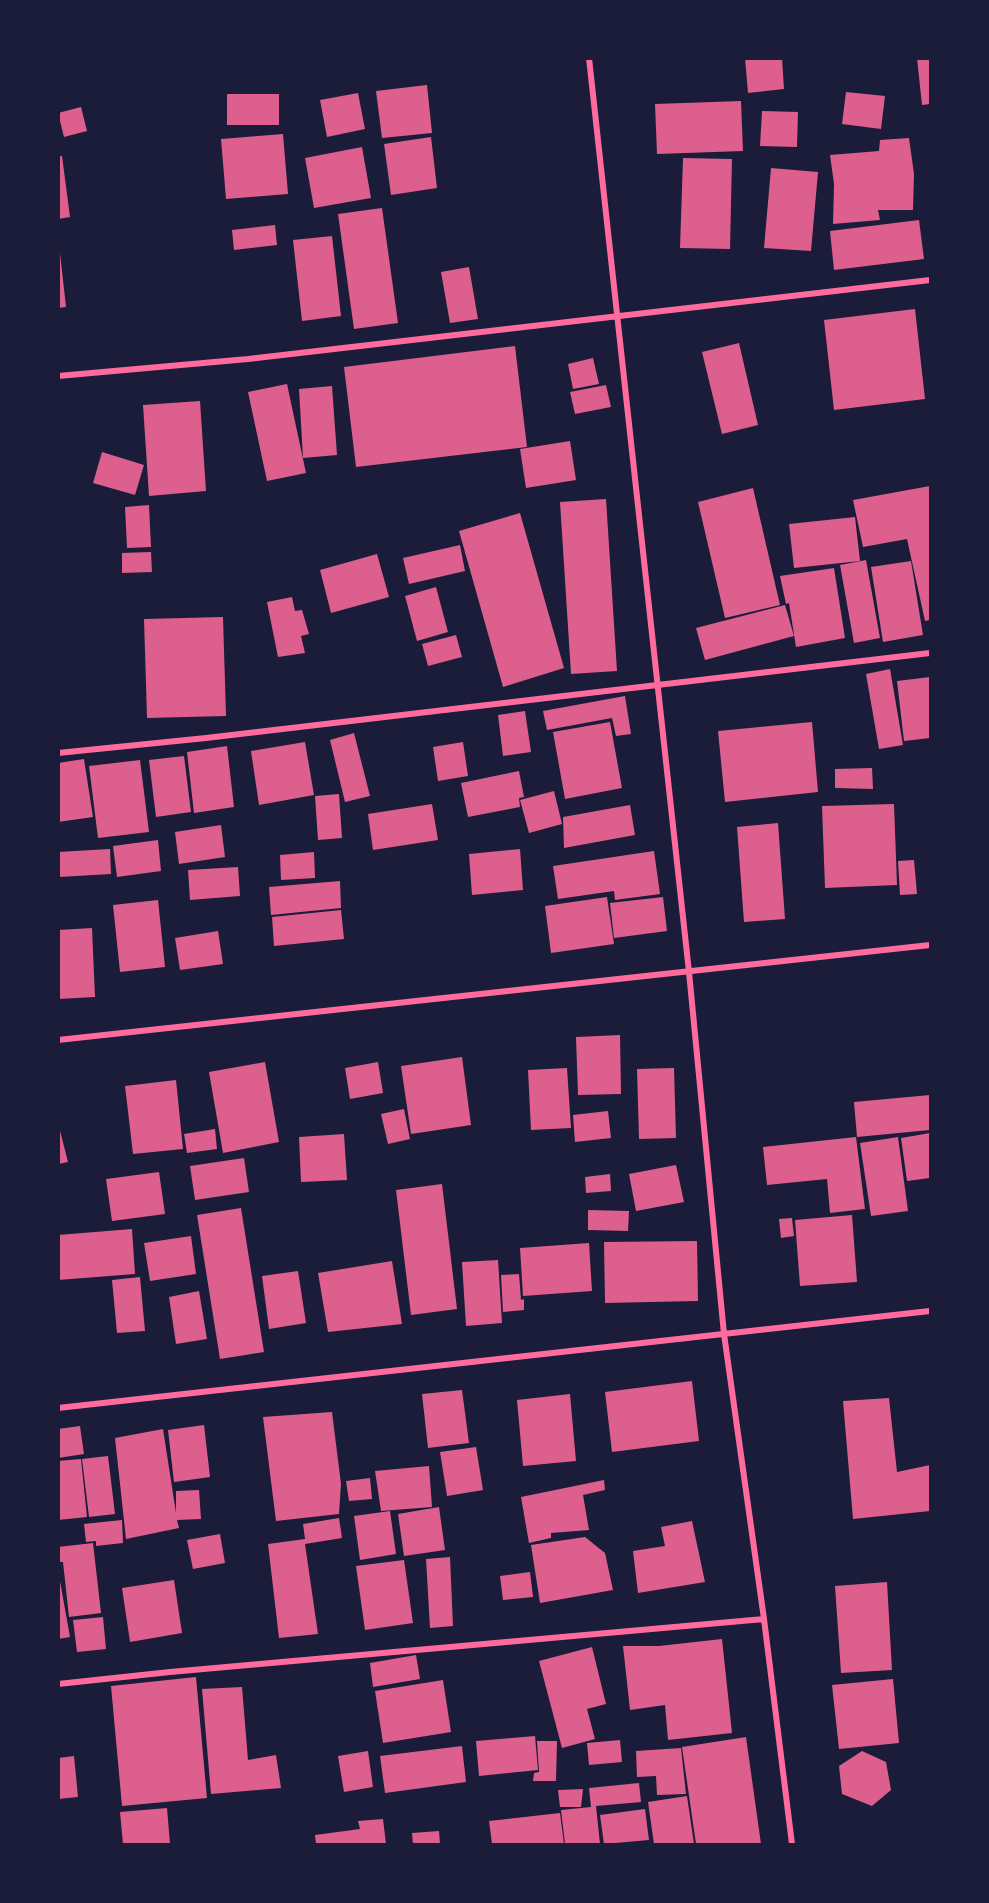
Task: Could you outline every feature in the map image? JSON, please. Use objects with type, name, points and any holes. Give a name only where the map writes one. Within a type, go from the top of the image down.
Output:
[{"type":"street","points":[[589,58],[689,972],[724,1334],[765,1619],[792,1845]]},
{"type":"street","points":[[58,376],[248,359],[930,280]]},
{"type":"street","points":[[58,753],[930,653]]},
{"type":"street","points":[[58,1040],[930,945]]},
{"type":"street","points":[[58,1408],[930,1311]]},
{"type":"street","points":[[58,1684],[765,1619]]},
{"type":"building","points":[[745,58],[782,58],[784,89],[748,93]]},
{"type":"building","points":[[917,58],[930,58],[930,104],[922,105]]},
{"type":"building","points":[[427,85],[432,133],[382,138],[376,91]]},
{"type":"building","points":[[846,92],[885,96],[881,129],[842,124]]},
{"type":"building","points":[[358,93],[365,129],[327,137],[320,100]]},
{"type":"building","points":[[227,94],[279,94],[279,125],[227,125]]},
{"type":"building","points":[[741,101],[743,151],[657,154],[655,104]]},
{"type":"building","points":[[81,107],[87,131],[64,137],[58,113]]},
{"type":"building","points":[[762,111],[798,112],[797,147],[760,146]]},
{"type":"building","points":[[283,134],[288,194],[226,199],[221,139]]},
{"type":"building","points":[[431,137],[437,188],[391,195],[384,144]]},
{"type":"building","points":[[909,138],[914,174],[913,210],[878,210],[880,220],[833,224],[834,184],[830,155],[879,151],[880,140]]},
{"type":"building","points":[[362,147],[371,198],[314,208],[305,158]]},
{"type":"building","points":[[58,156],[62,156],[70,217],[58,219]]},
{"type":"building","points":[[683,158],[732,159],[730,249],[680,248]]},
{"type":"building","points":[[771,168],[818,172],[811,251],[764,248]]},
{"type":"building","points":[[382,208],[398,323],[354,329],[338,214]]},
{"type":"building","points":[[919,220],[924,259],[834,270],[830,231]]},
{"type":"building","points":[[275,225],[277,245],[234,250],[232,230]]},
{"type":"building","points":[[332,236],[341,316],[302,321],[293,240]]},
{"type":"building","points":[[58,253],[60,253],[66,307],[58,308]]},
{"type":"building","points":[[469,267],[478,319],[450,323],[441,272]]},
{"type":"building","points":[[915,309],[925,399],[834,410],[824,320]]},
{"type":"building","points":[[739,343],[758,425],[722,434],[702,352]]},
{"type":"building","points":[[515,346],[527,447],[356,467],[344,367]]},
{"type":"building","points":[[593,358],[599,384],[573,389],[568,364]]},
{"type":"building","points":[[287,384],[306,473],[267,481],[248,392]]},
{"type":"building","points":[[606,385],[611,407],[575,414],[570,392]]},
{"type":"building","points":[[332,386],[337,455],[303,458],[299,389]]},
{"type":"building","points":[[200,401],[206,491],[149,496],[143,405]]},
{"type":"building","points":[[570,441],[576,480],[526,488],[520,449]]},
{"type":"building","points":[[102,452],[144,465],[135,495],[93,483]]},
{"type":"building","points":[[930,486],[930,620],[925,621],[907,539],[863,547],[853,500]]},
{"type":"building","points":[[753,488],[780,605],[725,618],[698,502]]},
{"type":"building","points":[[606,499],[617,671],[571,674],[560,502]]},
{"type":"building","points":[[149,505],[151,547],[127,548],[125,507]]},
{"type":"building","points":[[520,513],[564,668],[503,687],[459,531]]},
{"type":"building","points":[[855,517],[860,561],[794,568],[789,524]]},
{"type":"building","points":[[460,545],[465,571],[409,584],[403,558]]},
{"type":"building","points":[[151,552],[152,572],[122,573],[122,553]]},
{"type":"building","points":[[377,554],[389,597],[331,613],[320,570]]},
{"type":"building","points":[[866,560],[880,638],[854,643],[840,565]]},
{"type":"building","points":[[911,561],[923,635],[883,642],[871,567]]},
{"type":"building","points":[[834,568],[845,638],[796,647],[789,603],[786,604],[780,576]]},
{"type":"building","points":[[436,587],[448,632],[417,641],[405,596]]},
{"type":"building","points":[[292,597],[295,611],[302,610],[309,634],[301,636],[305,653],[278,657],[267,602]]},
{"type":"building","points":[[785,605],[794,636],[705,660],[696,628]]},
{"type":"building","points":[[223,617],[226,716],[147,718],[144,619]]},
{"type":"building","points":[[456,635],[462,657],[428,666],[422,644]]},
{"type":"building","points":[[890,669],[903,745],[879,749],[866,674]]},
{"type":"building","points":[[930,677],[930,738],[904,741],[897,681]]},
{"type":"building","points":[[625,696],[631,734],[616,736],[612,718],[547,730],[543,711]]},
{"type":"building","points":[[525,711],[531,752],[503,756],[498,715]]},
{"type":"building","points":[[610,722],[622,788],[565,799],[553,732]]},
{"type":"building","points":[[812,722],[818,792],[725,802],[718,731]]},
{"type":"building","points":[[354,733],[370,796],[345,802],[330,740]]},
{"type":"building","points":[[305,742],[314,795],[259,805],[251,751]]},
{"type":"building","points":[[463,742],[468,776],[438,781],[433,747]]},
{"type":"building","points":[[227,746],[234,807],[194,813],[187,752]]},
{"type":"building","points":[[184,756],[191,812],[156,817],[149,760]]},
{"type":"building","points":[[84,759],[93,817],[58,822],[58,763]]},
{"type":"building","points":[[140,760],[149,832],[98,838],[89,766]]},
{"type":"building","points":[[872,768],[873,789],[835,788],[835,769]]},
{"type":"building","points":[[519,771],[524,797],[519,798],[520,807],[468,817],[461,783]]},
{"type":"building","points":[[554,791],[562,824],[529,833],[520,800]]},
{"type":"building","points":[[339,794],[342,838],[318,840],[315,796]]},
{"type":"building","points":[[432,804],[438,840],[373,850],[368,814]]},
{"type":"building","points":[[894,804],[897,885],[825,888],[822,806]]},
{"type":"building","points":[[630,805],[635,835],[564,848],[563,817]]},
{"type":"building","points":[[778,823],[785,919],[744,922],[737,827]]},
{"type":"building","points":[[221,825],[225,857],[179,864],[175,832]]},
{"type":"building","points":[[158,840],[161,871],[117,877],[113,846]]},
{"type":"building","points":[[110,849],[111,874],[59,877],[58,852]]},
{"type":"building","points":[[520,849],[523,890],[472,895],[469,854]]},
{"type":"building","points":[[654,851],[660,894],[615,900],[614,891],[558,899],[553,866]]},
{"type":"building","points":[[314,852],[315,878],[281,880],[280,855]]},
{"type":"building","points":[[914,860],[917,894],[900,895],[898,861]]},
{"type":"building","points":[[238,867],[240,896],[190,900],[188,870]]},
{"type":"building","points":[[340,881],[341,908],[271,915],[269,887]]},
{"type":"building","points":[[607,897],[614,944],[551,953],[545,906]]},
{"type":"building","points":[[663,897],[667,931],[614,938],[610,903]]},
{"type":"building","points":[[158,900],[165,967],[120,972],[113,905]]},
{"type":"building","points":[[341,910],[344,939],[274,946],[272,917]]},
{"type":"building","points":[[92,928],[95,997],[58,999],[58,930]]},
{"type":"building","points":[[218,931],[223,964],[180,970],[175,938]]},
{"type":"building","points":[[620,1035],[621,1094],[578,1095],[576,1037]]},
{"type":"building","points":[[462,1057],[471,1125],[411,1134],[401,1066]]},
{"type":"building","points":[[265,1062],[279,1142],[223,1153],[209,1072]]},
{"type":"building","points":[[378,1062],[383,1093],[350,1099],[345,1068]]},
{"type":"building","points":[[567,1068],[571,1128],[531,1130],[528,1070]]},
{"type":"building","points":[[674,1068],[676,1138],[639,1139],[637,1069]]},
{"type":"building","points":[[176,1080],[183,1149],[133,1154],[125,1086]]},
{"type":"building","points":[[930,1095],[930,1130],[857,1137],[854,1102]]},
{"type":"building","points":[[404,1109],[410,1139],[388,1144],[381,1114]]},
{"type":"building","points":[[608,1111],[611,1138],[575,1142],[573,1115]]},
{"type":"building","points":[[58,1123],[68,1162],[58,1164]]},
{"type":"building","points":[[215,1129],[217,1149],[187,1153],[184,1134]]},
{"type":"building","points":[[930,1133],[930,1178],[907,1181],[901,1138]]},
{"type":"building","points":[[344,1134],[347,1180],[301,1182],[299,1137]]},
{"type":"building","points":[[856,1137],[865,1209],[830,1213],[827,1179],[767,1185],[763,1147]]},
{"type":"building","points":[[898,1137],[908,1211],[871,1216],[860,1143]]},
{"type":"building","points":[[244,1158],[249,1192],[195,1200],[190,1166]]},
{"type":"building","points":[[676,1165],[684,1202],[636,1211],[629,1174]]},
{"type":"building","points":[[159,1172],[165,1214],[112,1221],[106,1179]]},
{"type":"building","points":[[610,1174],[611,1191],[586,1193],[585,1177]]},
{"type":"building","points":[[442,1184],[457,1309],[411,1315],[396,1190]]},
{"type":"building","points":[[241,1208],[264,1352],[220,1359],[197,1215]]},
{"type":"building","points":[[588,1210],[629,1211],[628,1231],[588,1230]]},
{"type":"building","points":[[852,1215],[857,1282],[800,1286],[795,1220]]},
{"type":"building","points":[[792,1218],[794,1236],[781,1238],[779,1219]]},
{"type":"building","points":[[132,1229],[135,1274],[58,1280],[58,1235]]},
{"type":"building","points":[[191,1236],[196,1274],[150,1281],[144,1243]]},
{"type":"building","points":[[697,1241],[698,1301],[605,1303],[604,1242]]},
{"type":"building","points":[[589,1243],[592,1291],[523,1296],[520,1248]]},
{"type":"building","points":[[498,1260],[502,1323],[466,1326],[462,1262]]},
{"type":"building","points":[[392,1261],[402,1324],[328,1332],[318,1273]]},
{"type":"building","points":[[298,1271],[306,1323],[269,1329],[262,1276]]},
{"type":"building","points":[[519,1274],[524,1310],[503,1312],[501,1275]]},
{"type":"building","points":[[140,1277],[145,1331],[117,1333],[112,1280]]},
{"type":"building","points":[[199,1291],[207,1339],[176,1344],[169,1297]]},
{"type":"building","points":[[692,1381],[699,1441],[612,1452],[605,1392]]},
{"type":"building","points":[[462,1390],[469,1443],[428,1448],[422,1394]]},
{"type":"building","points":[[570,1394],[576,1461],[523,1466],[517,1400]]},
{"type":"building","points":[[889,1398],[897,1472],[930,1465],[930,1511],[853,1519],[843,1401]]},
{"type":"building","points":[[332,1412],[341,1484],[339,1514],[276,1521],[263,1417]]},
{"type":"building","points":[[204,1425],[210,1477],[174,1482],[168,1430]]},
{"type":"building","points":[[80,1426],[84,1454],[58,1458],[58,1429]]},
{"type":"building","points":[[163,1429],[176,1513],[176,1491],[199,1490],[201,1519],[177,1520],[179,1528],[126,1539],[115,1438]]},
{"type":"building","points":[[476,1447],[483,1490],[447,1496],[440,1452]]},
{"type":"building","points":[[108,1456],[115,1514],[89,1517],[82,1459]]},
{"type":"building","points":[[81,1459],[87,1517],[58,1520],[58,1461]]},
{"type":"building","points":[[429,1466],[432,1507],[381,1511],[375,1471]]},
{"type":"building","points":[[370,1478],[372,1499],[349,1501],[346,1481]]},
{"type":"building","points":[[604,1480],[605,1490],[583,1495],[589,1530],[551,1533],[551,1538],[529,1543],[521,1497]]},
{"type":"building","points":[[439,1507],[445,1550],[404,1556],[398,1514]]},
{"type":"building","points":[[390,1511],[396,1554],[360,1560],[354,1516]]},
{"type":"building","points":[[339,1518],[342,1538],[305,1544],[318,1634],[279,1638],[268,1544],[305,1539],[303,1524]]},
{"type":"building","points":[[122,1520],[123,1543],[96,1546],[96,1541],[86,1542],[84,1524]]},
{"type":"building","points":[[692,1521],[705,1582],[638,1593],[633,1551],[665,1546],[661,1527]]},
{"type":"building","points":[[220,1534],[225,1563],[193,1569],[187,1540]]},
{"type":"building","points":[[585,1537],[605,1553],[613,1590],[540,1603],[531,1545]]},
{"type":"building","points":[[93,1543],[101,1613],[69,1617],[63,1562],[58,1562],[58,1547]]},
{"type":"building","points":[[450,1557],[453,1626],[430,1628],[426,1559]]},
{"type":"building","points":[[404,1560],[413,1623],[365,1630],[356,1566]]},
{"type":"building","points":[[58,1570],[70,1637],[58,1639]]},
{"type":"building","points":[[530,1572],[533,1597],[503,1600],[500,1576]]},
{"type":"building","points":[[174,1580],[182,1633],[130,1642],[122,1588]]},
{"type":"building","points":[[887,1582],[892,1670],[841,1673],[835,1586]]},
{"type":"building","points":[[103,1617],[106,1649],[77,1652],[73,1620]]},
{"type":"building","points":[[722,1639],[732,1733],[668,1740],[665,1705],[630,1710],[623,1646],[659,1646]]},
{"type":"building","points":[[592,1647],[606,1704],[587,1709],[595,1739],[562,1748],[539,1661]]},
{"type":"building","points":[[416,1655],[420,1679],[373,1687],[370,1663]]},
{"type":"building","points":[[196,1677],[207,1798],[122,1806],[111,1686]]},
{"type":"building","points":[[893,1679],[899,1743],[839,1749],[832,1685]]},
{"type":"building","points":[[443,1680],[451,1732],[383,1743],[375,1691]]},
{"type":"building","points":[[242,1687],[248,1760],[276,1755],[281,1788],[211,1794],[202,1689]]},
{"type":"building","points":[[535,1736],[538,1770],[479,1776],[476,1741]]},
{"type":"building","points":[[746,1737],[761,1844],[696,1844],[682,1747]]},
{"type":"building","points":[[620,1740],[622,1762],[589,1765],[587,1743]]},
{"type":"building","points":[[537,1741],[557,1741],[556,1781],[533,1781],[534,1773],[539,1772]]},
{"type":"building","points":[[462,1746],[466,1782],[385,1793],[380,1756]]},
{"type":"building","points":[[681,1748],[686,1794],[657,1795],[656,1776],[637,1777],[636,1751]]},
{"type":"building","points":[[368,1751],[373,1787],[344,1792],[338,1756]]},
{"type":"building","points":[[862,1751],[886,1762],[891,1790],[872,1806],[842,1794],[839,1766]]},
{"type":"building","points":[[74,1756],[78,1797],[58,1799],[58,1758]]},
{"type":"building","points":[[639,1783],[641,1802],[596,1806],[600,1844],[565,1844],[561,1810],[591,1807],[589,1788]]},
{"type":"building","points":[[583,1789],[581,1807],[560,1807],[558,1790]]},
{"type":"building","points":[[687,1796],[694,1844],[654,1844],[648,1802]]},
{"type":"building","points":[[167,1808],[170,1844],[123,1844],[120,1812]]},
{"type":"building","points":[[645,1809],[649,1840],[604,1844],[600,1815]]},
{"type":"building","points":[[560,1813],[564,1844],[492,1844],[489,1821]]},
{"type":"building","points":[[383,1819],[386,1844],[316,1844],[315,1835],[360,1829],[358,1821]]},
{"type":"building","points":[[439,1831],[440,1844],[413,1844],[412,1833]]}]
